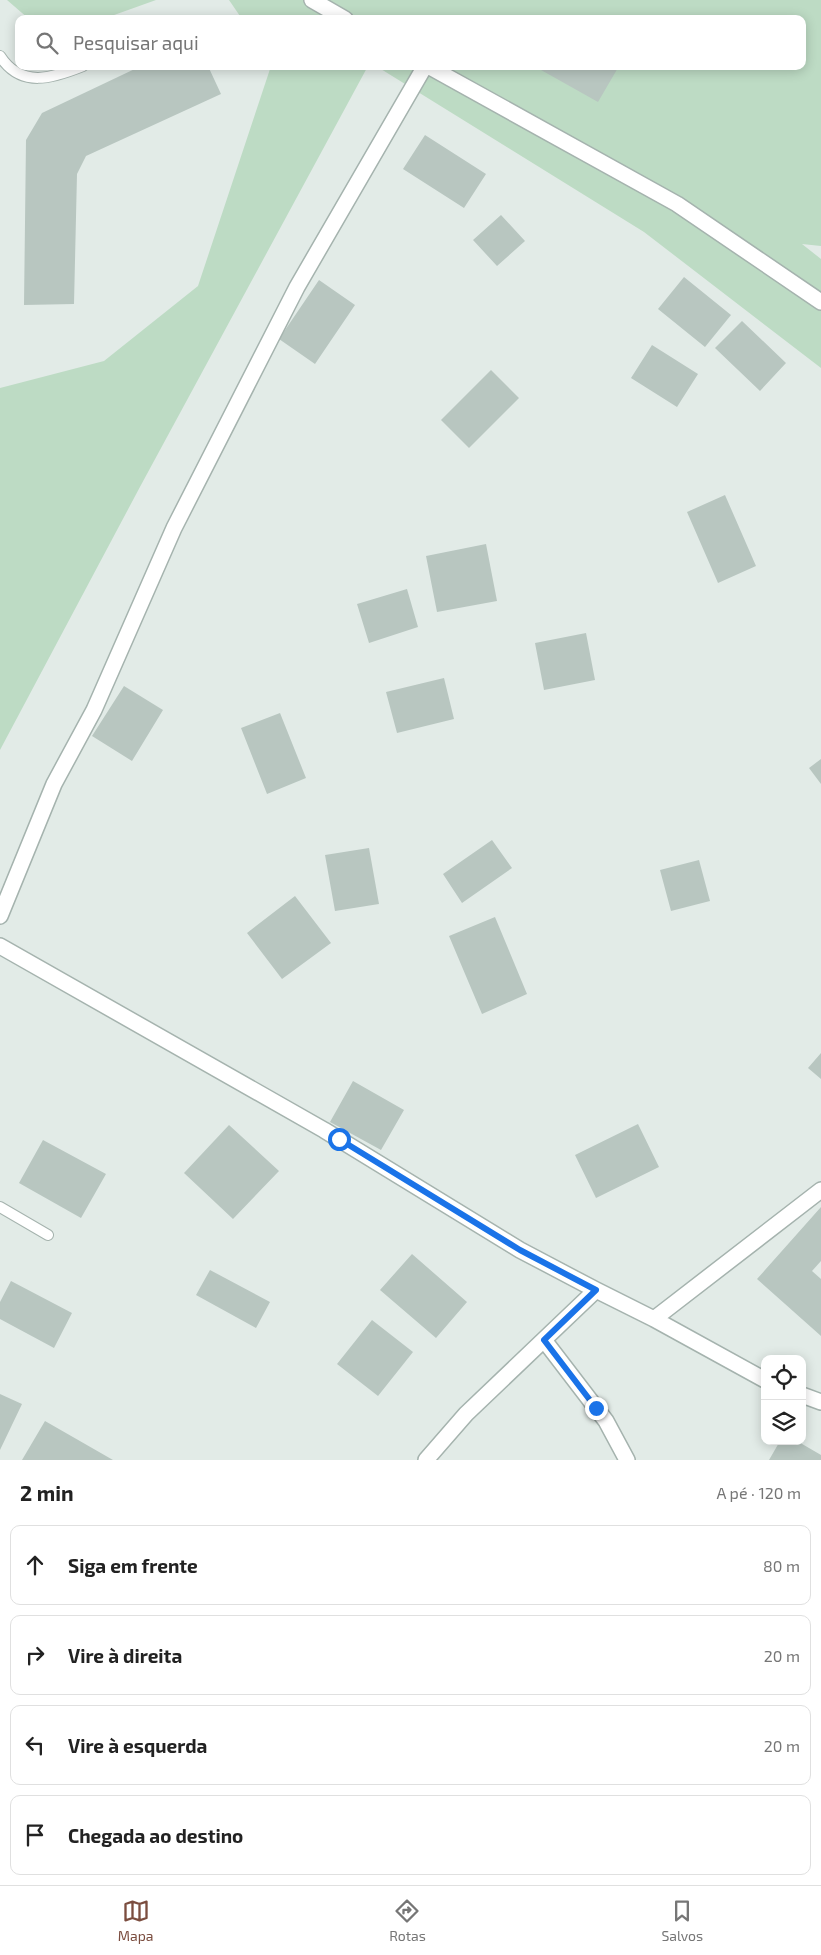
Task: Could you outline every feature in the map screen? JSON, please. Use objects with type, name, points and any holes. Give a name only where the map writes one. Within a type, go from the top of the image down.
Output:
[{"type":"street","points":[[312,0],[338,15]]},
{"type":"street","points":[[0,916],[54,784],[94,710],[174,528],[297,287],[424,70]]},
{"type":"street","points":[[433,70],[677,204],[821,302]]},
{"type":"street","points":[[0,946],[324,1130],[520,1250],[654,1319],[761,1378]]},
{"type":"street","points":[[654,1319],[821,1190]]},
{"type":"street","points":[[426,1460],[466,1414],[596,1290]]},
{"type":"street","points":[[544,1340],[606,1421],[627,1460]]},
{"type":"street","points":[[806,1396],[821,1402]]},
{"type":"lane","points":[[0,56],[7,67],[22,75],[34,78],[54,77],[72,70]]},
{"type":"lane","points":[[0,1207],[48,1235]]},
{"type":"green space","points":[[7,0],[156,0],[114,15],[24,15]]},
{"type":"green space","points":[[229,0],[821,0],[821,246],[802,244],[821,259],[821,368],[644,232],[382,70],[806,70],[806,15],[239,15]]},
{"type":"green space","points":[[270,70],[366,70],[0,750],[0,388],[104,361],[198,286]]},
{"type":"building","points":[[133,70],[210,70],[221,94],[86,156],[77,174],[74,304],[24,305],[26,140],[42,113]]},
{"type":"building","points":[[541,70],[617,70],[598,102]]},
{"type":"building","points":[[425,135],[486,174],[464,208],[403,169]]},
{"type":"building","points":[[501,215],[525,241],[497,266],[473,240]]},
{"type":"building","points":[[684,277],[731,315],[705,347],[658,309]]},
{"type":"building","points":[[319,280],[355,305],[315,364],[279,339]]},
{"type":"building","points":[[742,321],[786,363],[760,391],[715,348]]},
{"type":"building","points":[[652,345],[698,374],[677,407],[631,378]]},
{"type":"building","points":[[491,370],[519,398],[469,448],[441,420]]},
{"type":"building","points":[[725,495],[756,566],[718,583],[687,512]]},
{"type":"building","points":[[486,544],[497,601],[437,612],[426,556]]},
{"type":"building","points":[[407,589],[418,627],[369,643],[357,604]]},
{"type":"building","points":[[586,633],[595,680],[544,690],[535,643]]},
{"type":"building","points":[[444,678],[454,719],[397,733],[386,692]]},
{"type":"building","points":[[124,686],[163,710],[132,761],[92,736]]},
{"type":"building","points":[[280,713],[306,778],[267,794],[241,728]]},
{"type":"building","points":[[821,759],[821,784],[809,768]]},
{"type":"building","points":[[492,840],[512,868],[462,903],[443,874]]},
{"type":"building","points":[[369,848],[379,904],[335,911],[325,855]]},
{"type":"building","points":[[699,860],[710,901],[671,911],[660,870]]},
{"type":"building","points":[[295,896],[331,943],[282,979],[247,933]]},
{"type":"building","points":[[495,917],[527,994],[482,1014],[449,936]]},
{"type":"building","points":[[821,1053],[821,1079],[808,1068]]},
{"type":"building","points":[[353,1081],[404,1110],[381,1150],[330,1122]]},
{"type":"building","points":[[638,1124],[659,1167],[596,1198],[575,1155]]},
{"type":"building","points":[[229,1125],[279,1171],[233,1219],[184,1173]]},
{"type":"building","points":[[43,1140],[106,1174],[81,1218],[19,1183]]},
{"type":"building","points":[[821,1207],[821,1261],[812,1271],[821,1279],[821,1336],[757,1279]]},
{"type":"building","points":[[412,1254],[467,1302],[436,1338],[380,1290]]},
{"type":"building","points":[[210,1270],[270,1302],[256,1328],[196,1295]]},
{"type":"building","points":[[11,1281],[72,1313],[54,1348],[0,1319],[0,1302]]},
{"type":"building","points":[[372,1320],[413,1352],[378,1396],[337,1364]]},
{"type":"building","points":[[0,1394],[22,1404],[0,1450]]},
{"type":"building","points":[[45,1421],[113,1460],[22,1460]]},
{"type":"building","points":[[778,1445],[804,1445],[821,1455],[821,1460],[769,1460]]},
{"type":"route","points":[[339,1139],[520,1250],[596,1290],[544,1340],[596,1408]]}]
